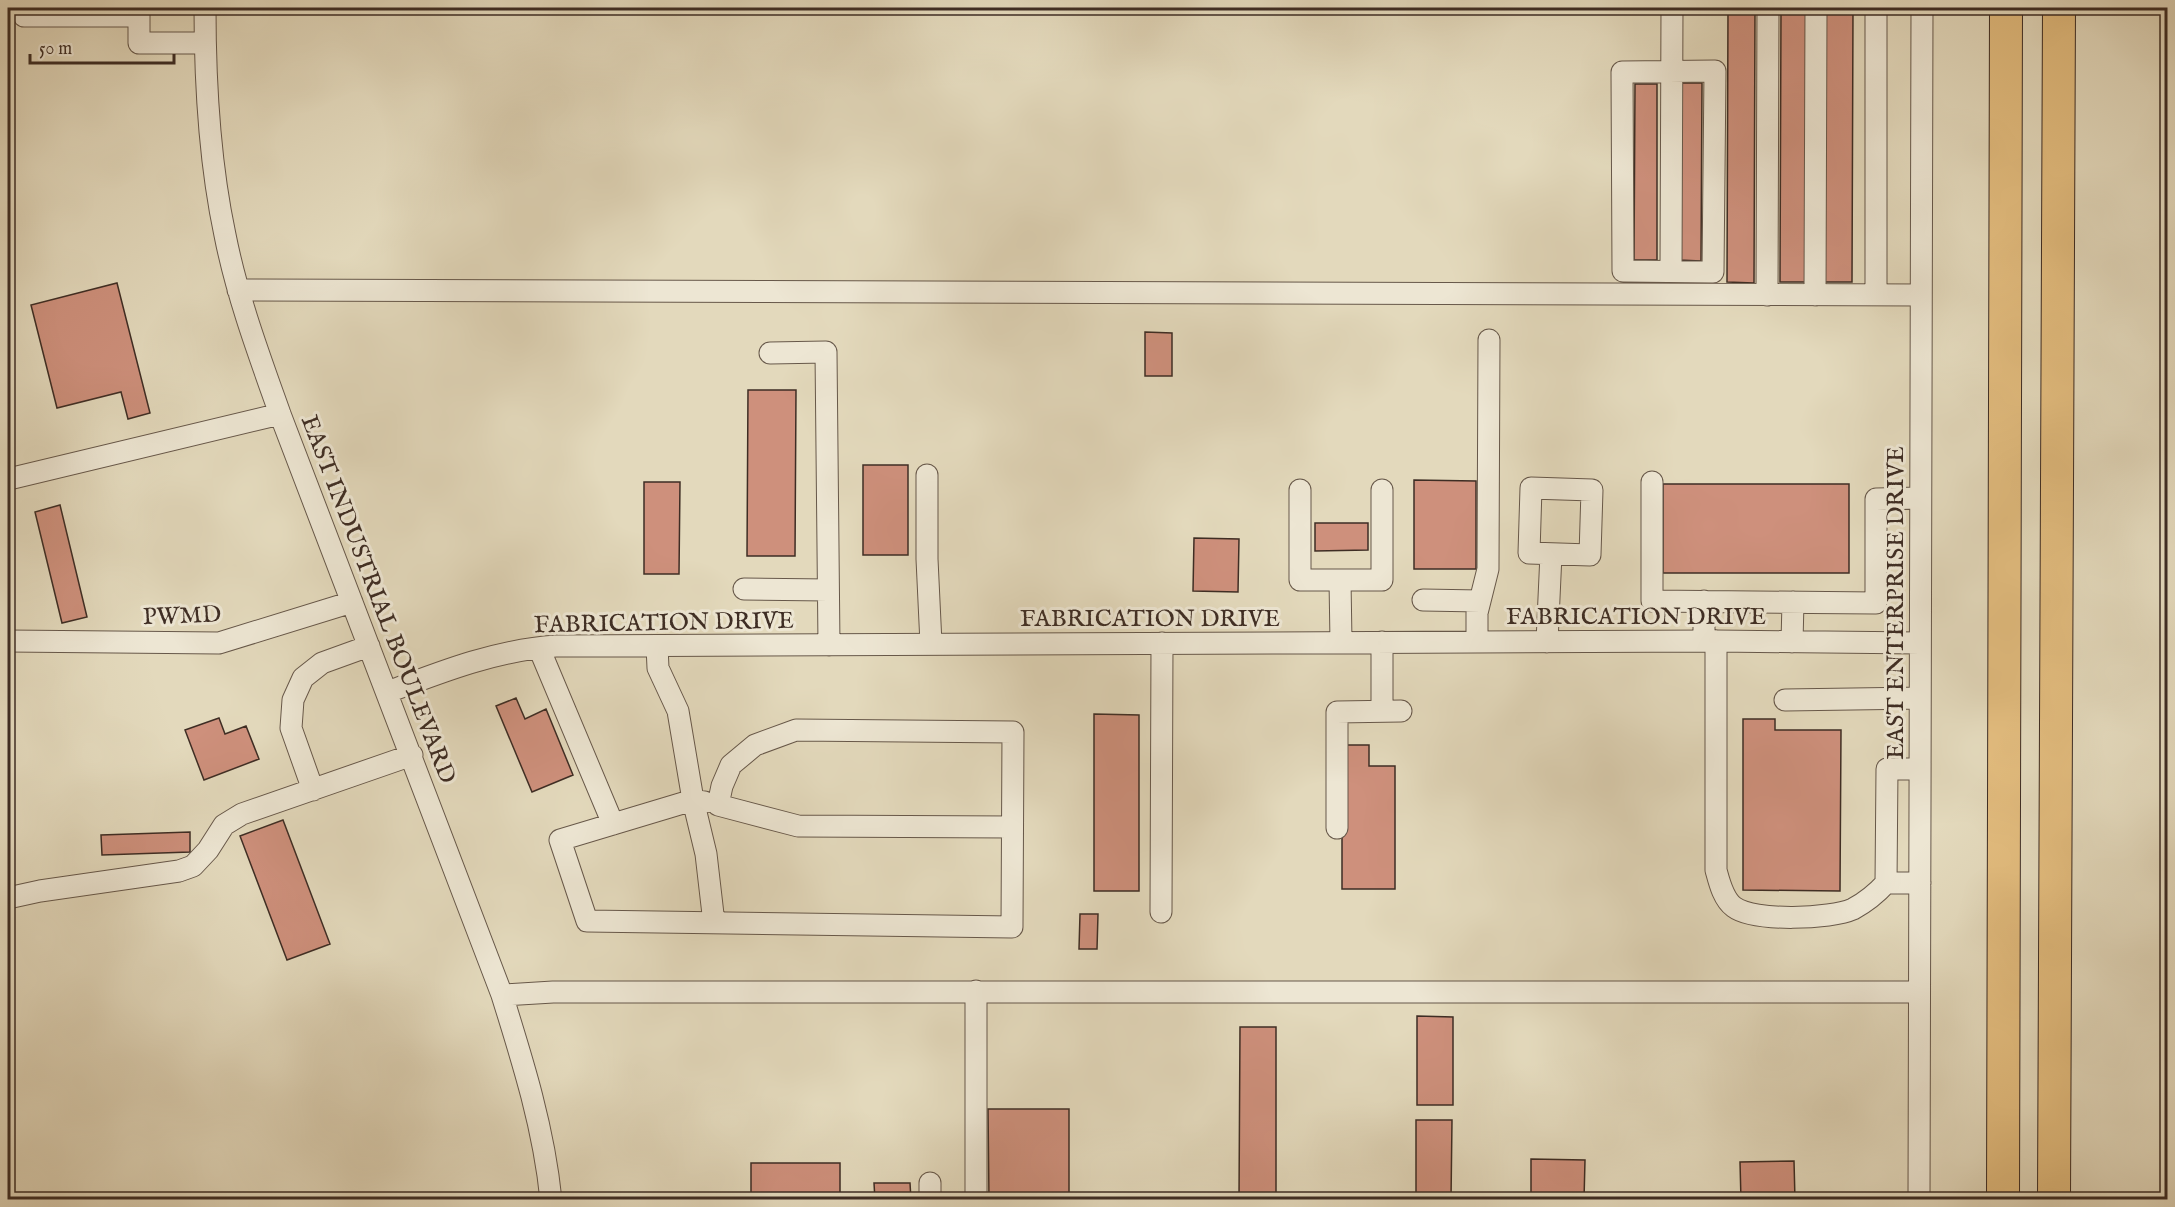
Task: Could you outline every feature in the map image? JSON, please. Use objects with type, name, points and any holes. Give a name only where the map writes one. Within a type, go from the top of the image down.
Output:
[{"type":"highway","points":[[2003,1200],[2006,8]]},
{"type":"highway","points":[[2054,1200],[2059,8]]},
{"type":"street","name":"EAST INDUSTRIAL BOULEVARD","points":[[205,8],[208,123],[215,182],[238,290],[254,343],[280,414],[502,994],[529,1081],[541,1132],[551,1200]]},
{"type":"street","points":[[1671,271],[1672,8]]},
{"type":"street","points":[[1767,295],[1768,8]]},
{"type":"street","points":[[1815,295],[1816,8]]},
{"type":"street","points":[[1876,8],[1876,295]]},
{"type":"street","name":"EAST ENTERPRISE DRIVE","points":[[1919,1200],[1922,8]]},
{"type":"street","points":[[24,16],[139,12],[139,43],[205,43]]},
{"type":"street","points":[[1715,71],[1713,272],[1671,271],[1623,271],[1622,72],[1715,71]]},
{"type":"street","points":[[238,290],[1921,295]]},
{"type":"street","points":[[1477,642],[1476,613],[1488,569],[1489,340]]},
{"type":"street","points":[[770,353],[826,352],[829,645]]},
{"type":"street","points":[[13,478],[280,414]]},
{"type":"street","points":[[927,475],[927,559],[931,644]]},
{"type":"street","points":[[1652,482],[1652,601],[1876,603],[1876,500],[1920,498]]},
{"type":"street","points":[[1300,490],[1300,580],[1382,580],[1382,490]]},
{"type":"street","points":[[1546,642],[1551,554]]},
{"type":"street","points":[[1340,580],[1341,642]]},
{"type":"street","points":[[744,589],[828,590]]},
{"type":"street","points":[[1423,600],[1480,601]]},
{"type":"street","points":[[1704,601],[1710,641],[1716,870],[1721,889],[1733,907],[1762,917],[1828,916],[1852,910],[1873,897],[1886,883],[1887,769],[1920,769]]},
{"type":"street","name":"PWMD","points":[[8,641],[219,643],[352,602]]},
{"type":"street","points":[[1792,642],[1793,602]]},
{"type":"street","name":"FABRICATION DRIVE","points":[[387,692],[462,664],[503,653],[539,648],[1341,642],[1920,643]]},
{"type":"street","points":[[1337,828],[1337,712],[1391,711],[1382,642]]},
{"type":"street","points":[[1161,912],[1162,643]]},
{"type":"street","points":[[314,790],[291,728],[293,700],[303,678],[322,663],[369,646]]},
{"type":"street","points":[[657,646],[658,668],[678,711],[693,800],[706,854],[714,923]]},
{"type":"street","points":[[539,648],[613,824]]},
{"type":"street","points":[[1785,700],[1920,698]]},
{"type":"street","points":[[718,805],[722,786],[731,765],[755,745],[796,730],[1012,732],[1012,827],[1012,927],[587,921],[561,840],[693,800],[798,826],[1012,827]]},
{"type":"street","points":[[8,898],[186,869],[193,866],[208,850],[224,825],[242,814],[412,755]]},
{"type":"street","points":[[1886,883],[1920,883]]},
{"type":"street","points":[[502,994],[976,991],[1919,992]]},
{"type":"street","points":[[976,991],[976,1200]]},
{"type":"building","points":[[1728,8],[1755,8],[1754,283],[1727,282]]},
{"type":"building","points":[[1781,8],[1808,8],[1807,282],[1780,282]]},
{"type":"building","points":[[1824,8],[1853,8],[1852,282],[1823,282]]},
{"type":"building","points":[[1679,83],[1702,83],[1701,261],[1679,260]]},
{"type":"building","points":[[1635,84],[1657,84],[1657,260],[1634,260]]},
{"type":"building","points":[[117,283],[150,413],[128,419],[121,392],[57,408],[31,305]]},
{"type":"building","points":[[1145,332],[1172,333],[1172,376],[1145,376]]},
{"type":"building","points":[[748,390],[796,390],[795,556],[747,556]]},
{"type":"building","points":[[863,465],[908,465],[908,555],[863,555]]},
{"type":"building","points":[[1414,480],[1476,481],[1476,569],[1414,569]]},
{"type":"building","points":[[644,482],[680,482],[679,574],[644,574]]},
{"type":"building","points":[[1663,484],[1849,484],[1849,573],[1663,573]]},
{"type":"building","points":[[60,505],[87,617],[62,623],[35,512]]},
{"type":"building","points":[[1315,523],[1368,523],[1368,550],[1315,551]]},
{"type":"building","points":[[1194,538],[1239,539],[1238,592],[1193,591]]},
{"type":"building","points":[[516,698],[525,719],[546,709],[573,775],[532,792],[496,706]]},
{"type":"building","points":[[1094,714],[1139,715],[1139,891],[1094,891]]},
{"type":"building","points":[[219,718],[225,734],[246,726],[259,759],[204,780],[185,730]]},
{"type":"building","points":[[1743,719],[1775,719],[1775,730],[1841,730],[1840,891],[1743,890]]},
{"type":"building","points":[[1342,745],[1369,745],[1369,766],[1395,766],[1395,889],[1342,889]]},
{"type":"building","points":[[283,820],[330,944],[287,960],[240,836]]},
{"type":"building","points":[[190,832],[190,852],[102,855],[101,835]]},
{"type":"building","points":[[1080,914],[1098,914],[1097,949],[1079,949]]},
{"type":"building","points":[[1417,1016],[1453,1017],[1453,1105],[1417,1105]]},
{"type":"building","points":[[1240,1027],[1276,1027],[1276,1200],[1239,1200]]},
{"type":"building","points":[[988,1109],[1069,1109],[1069,1199],[989,1200]]},
{"type":"building","points":[[1416,1120],[1452,1120],[1451,1200],[1416,1200]]},
{"type":"building","points":[[1531,1159],[1585,1160],[1584,1200],[1531,1200]]},
{"type":"building","points":[[1794,1161],[1795,1200],[1741,1200],[1740,1162]]},
{"type":"building","points":[[751,1163],[840,1163],[840,1200],[751,1200]]},
{"type":"building","points":[[874,1183],[910,1183],[911,1200],[875,1200]]}]
